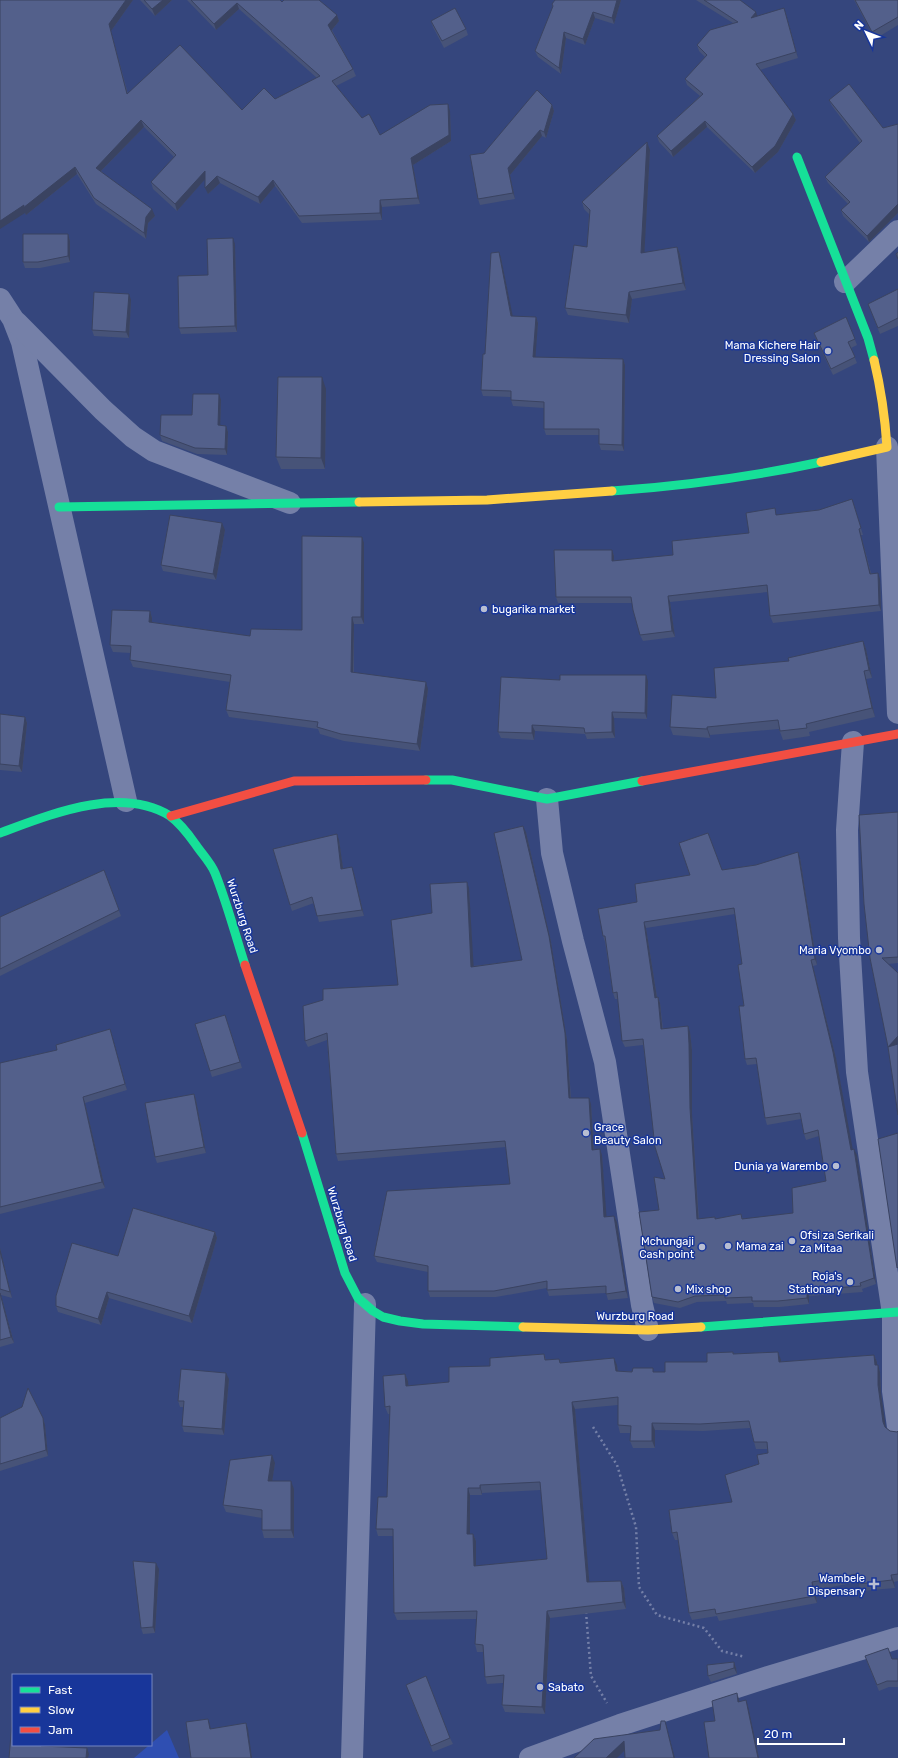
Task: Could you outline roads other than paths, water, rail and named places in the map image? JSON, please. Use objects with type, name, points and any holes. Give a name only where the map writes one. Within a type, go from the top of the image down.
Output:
[{"type":"street","points":[[797,157],[868,338],[880,384],[885,416],[887,447],[898,712]]},
{"type":"street","points":[[845,282],[898,231]]},
{"type":"street","points":[[0,299],[13,319],[22,342],[126,802]]},
{"type":"street","points":[[13,319],[103,410],[134,437],[154,451],[294,504]]},
{"type":"street","points":[[59,508],[488,500],[674,487],[764,474],[887,447]]},
{"type":"street","points":[[171,816],[294,781],[452,780],[547,799],[898,734]]},
{"type":"street","points":[[853,742],[847,830],[849,938],[857,1072],[895,1313],[893,1391],[898,1427]]},
{"type":"street","points":[[547,799],[552,853],[573,941],[605,1062],[640,1290],[648,1330]]},
{"type":"street","name":"Wurzburg Road","points":[[0,833],[37,820],[90,806],[126,802],[145,804],[171,816],[193,840],[214,871],[304,1140],[344,1273],[358,1298],[383,1317],[423,1324],[648,1330],[895,1313]]},
{"type":"street","points":[[352,1758],[365,1304]]},
{"type":"street","points":[[530,1758],[620,1725],[768,1677],[898,1638]]},
{"type":"place","name":"Mama Kichere Hair Dressing Salon","points":[[828,351]]},
{"type":"place","name":"bugarika market","points":[[484,609]]},
{"type":"place","name":"Maria Vyombo","points":[[879,950]]},
{"type":"place","name":"Grace Beauty Salon","points":[[586,1133]]},
{"type":"place","name":"Dunia ya Warembo","points":[[836,1166]]},
{"type":"place","name":"Ofsi za Serikali za Mitaa","points":[[792,1241]]},
{"type":"place","name":"Mama zai","points":[[728,1246]]},
{"type":"place","name":"Mchungaji Cash point","points":[[702,1247]]},
{"type":"place","name":"Roja's Stationary","points":[[850,1282]]},
{"type":"place","name":"Mix shop","points":[[678,1289]]},
{"type":"place","name":"Wambele Dispensary","points":[[874,1584]]},
{"type":"place","name":"Sabato","points":[[540,1687]]}]
